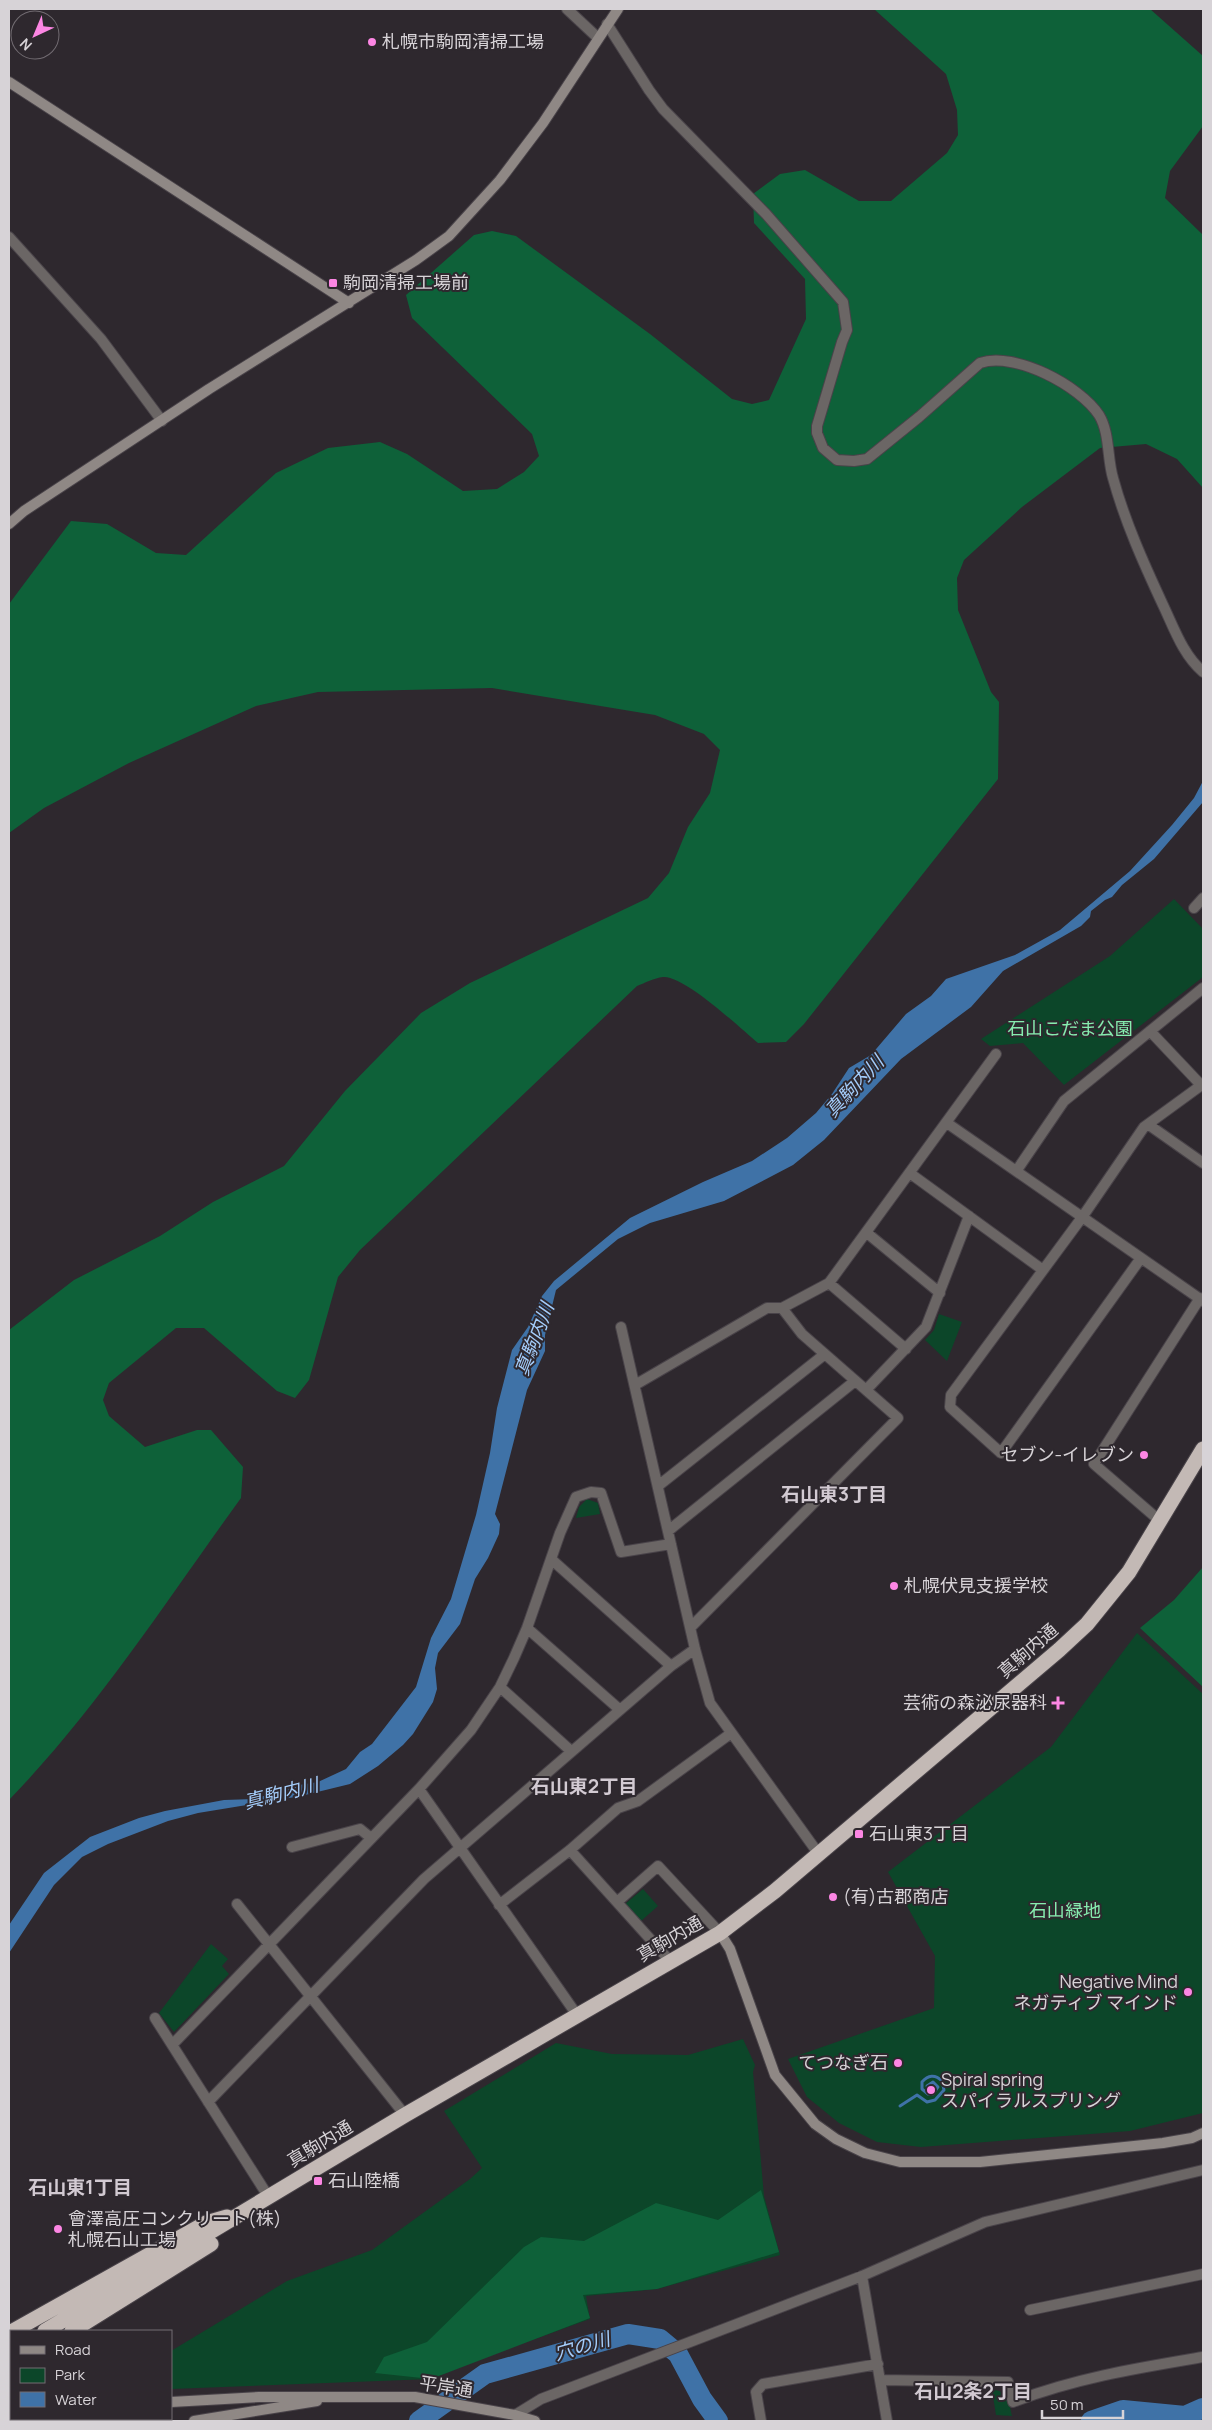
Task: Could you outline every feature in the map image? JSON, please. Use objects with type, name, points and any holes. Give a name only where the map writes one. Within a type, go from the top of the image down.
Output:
[{"type":"highway","name":"真駒内通","points":[[47,2330],[243,2214],[268,2196],[405,2115],[720,1932],[775,1891],[1059,1650],[1080,1630],[1129,1572],[1203,1449]]},
{"type":"highway","points":[[74,2330],[215,2242],[243,2214]]},
{"type":"highway","points":[[15,2330],[206,2223],[243,2214]]},
{"type":"street","points":[[567,9],[598,38]]},
{"type":"street","points":[[9,524],[24,511],[209,389],[349,303],[442,240],[475,209],[500,180],[543,123],[618,9]]},
{"type":"street","points":[[607,24],[663,109],[766,214],[843,302],[847,330],[817,426],[819,441],[829,455],[837,460],[844,461],[867,459],[919,417],[980,363],[993,359],[1030,366],[1060,382],[1090,404],[1100,417],[1105,431],[1111,471],[1120,503],[1143,563],[1180,641],[1193,663],[1203,672]]},
{"type":"street","points":[[9,82],[349,303]]},
{"type":"street","points":[[9,237],[101,339],[162,421]]},
{"type":"street","points":[[1194,908],[1203,898]]},
{"type":"street","points":[[1017,1170],[1064,1101],[1203,988]]},
{"type":"street","points":[[1141,1258],[1001,1453],[950,1407],[951,1396],[1083,1216],[1144,1127],[1202,1085],[1150,1031]]},
{"type":"street","points":[[635,1385],[767,1308],[782,1308],[829,1283],[996,1054]]},
{"type":"street","points":[[947,1122],[1202,1299],[1094,1464],[1160,1521]]},
{"type":"street","points":[[1149,1125],[1203,1163]]},
{"type":"street","points":[[910,1174],[1043,1270]]},
{"type":"street","points":[[866,1390],[926,1327],[969,1216]]},
{"type":"street","points":[[867,1233],[940,1293]]},
{"type":"street","points":[[829,1283],[906,1349]]},
{"type":"street","points":[[691,1627],[898,1418],[802,1334],[782,1308]]},
{"type":"street","points":[[621,1327],[670,1544],[710,1703],[730,1734],[818,1853]]},
{"type":"street","points":[[658,1486],[825,1354]]},
{"type":"street","points":[[668,1531],[855,1381]]},
{"type":"street","points":[[172,2045],[419,1789],[472,1730],[500,1687],[527,1628],[551,1559],[576,1497],[590,1492],[601,1493],[621,1552],[670,1544]]},
{"type":"street","points":[[551,1559],[671,1666]]},
{"type":"street","points":[[527,1628],[619,1710]]},
{"type":"street","points":[[208,2102],[424,1879],[619,1710],[671,1666],[695,1649]]},
{"type":"street","points":[[500,1687],[571,1751]]},
{"type":"street","points":[[499,1905],[570,1850],[618,1808],[638,1802],[730,1734]]},
{"type":"street","points":[[419,1789],[577,2015]]},
{"type":"street","points":[[292,1847],[360,1829],[370,1838]]},
{"type":"street","points":[[570,1850],[670,1961]]},
{"type":"street","points":[[617,1902],[658,1866],[720,1932],[730,1949],[776,2075],[815,2124],[836,2139],[865,2153],[900,2162],[980,2162],[1163,2144],[1192,2138],[1203,2133]]},
{"type":"street","points":[[237,1904],[405,2115]]},
{"type":"street","points":[[155,2018],[268,2196]]},
{"type":"street","points":[[515,2415],[541,2399],[862,2276],[986,2222],[1203,2170]]},
{"type":"street","points":[[1030,2310],[1203,2274]]},
{"type":"street","points":[[862,2276],[878,2364],[884,2421]]},
{"type":"street","points":[[880,2380],[1008,2382],[1013,2402],[1048,2389],[1110,2373],[1203,2357]]},
{"type":"street","points":[[761,2421],[756,2392],[763,2384],[878,2364]]},
{"type":"street","name":"平岸通","points":[[172,2402],[259,2396],[415,2397],[515,2415],[535,2421]]},
{"type":"street","name":"平岸通","points":[[194,2421],[350,2396]]},
{"type":"green space","points":[[874,9],[1150,9],[1203,56],[1203,126],[1170,171],[1165,198],[1203,235],[1203,488],[1177,459],[1146,444],[1100,448],[1022,507],[964,560],[957,578],[958,610],[991,692],[999,702],[998,779],[804,1024],[786,1042],[758,1043],[698,993],[672,979],[663,977],[653,979],[637,986],[360,1250],[338,1277],[309,1380],[295,1398],[277,1391],[204,1328],[176,1328],[109,1383],[103,1400],[109,1416],[145,1447],[197,1430],[211,1430],[243,1467],[241,1498],[102,1691],[72,1729],[9,1800],[9,1330],[74,1280],[160,1236],[213,1202],[284,1166],[345,1091],[421,1013],[470,983],[648,898],[669,873],[688,827],[710,793],[720,750],[704,734],[655,715],[492,688],[318,692],[256,706],[129,763],[44,808],[9,833],[9,604],[71,521],[107,524],[156,553],[186,555],[276,473],[328,448],[380,442],[407,454],[463,491],[497,489],[524,472],[539,456],[532,434],[412,318],[406,295],[474,235],[492,231],[516,236],[650,334],[732,399],[752,404],[769,400],[806,319],[805,279],[754,223],[753,194],[780,174],[805,170],[859,201],[891,201],[947,153],[958,135],[957,110],[946,74]]},
{"type":"green space","name":"石山こだま公園","points":[[1174,899],[1203,929],[1203,977],[1064,1085],[1023,1043],[990,1046],[981,1039],[1110,956]]},
{"type":"green space","points":[[939,1314],[962,1322],[947,1361],[925,1340],[934,1330]]},
{"type":"green space","points":[[587,1499],[598,1503],[600,1514],[576,1518],[579,1507]]},
{"type":"green space","points":[[1203,1567],[1203,1687],[1140,1628],[1174,1600]]},
{"type":"green space","name":"石山緑地","points":[[1137,1633],[1203,1694],[1203,2113],[1130,2131],[921,2147],[877,2142],[839,2123],[807,2097],[788,2059],[934,2008],[935,1956],[888,1872],[1051,1747]]},
{"type":"green space","points":[[643,1889],[658,1906],[641,1921],[625,1904]]},
{"type":"green space","points":[[211,1944],[228,1959],[222,1966],[229,1974],[174,2032],[159,2013]]},
{"type":"green space","points":[[743,2039],[755,2065],[753,2072],[764,2196],[780,2255],[657,2289],[586,2296],[590,2319],[485,2357],[431,2379],[172,2389],[172,2350],[287,2281],[372,2250],[470,2179],[482,2168],[444,2111],[556,2043],[612,2054],[688,2055]]},
{"type":"green space","points":[[761,2190],[779,2252],[657,2289],[583,2295],[590,2318],[431,2379],[375,2373],[384,2357],[427,2342],[524,2247],[541,2237],[584,2241],[656,2203],[718,2220]]},
{"type":"green space","points":[[992,2390],[1002,2392],[1005,2395],[1009,2402],[1012,2416],[996,2415]]},
{"type":"water","name":"真駒内川","points":[[1203,781],[1203,802],[1154,859],[1122,885],[1112,897],[1091,911],[1090,917],[1081,926],[1003,971],[971,1007],[901,1059],[824,1140],[793,1165],[724,1201],[650,1223],[618,1239],[556,1290],[545,1335],[545,1351],[527,1390],[495,1514],[500,1524],[499,1534],[488,1558],[475,1579],[460,1624],[438,1653],[435,1668],[437,1689],[433,1702],[413,1734],[403,1745],[378,1766],[350,1784],[301,1796],[198,1813],[168,1821],[108,1844],[82,1857],[54,1885],[9,1953],[9,1925],[44,1873],[90,1837],[139,1818],[165,1811],[224,1800],[254,1799],[299,1785],[318,1782],[346,1769],[360,1752],[372,1744],[416,1687],[431,1638],[451,1599],[476,1515],[490,1453],[497,1408],[512,1350],[528,1327],[542,1296],[554,1281],[630,1218],[703,1182],[752,1161],[787,1138],[816,1113],[832,1094],[849,1068],[871,1055],[906,1014],[931,996],[946,979],[1015,955],[1060,930],[1130,871],[1194,798]]},
{"type":"waterway","points":[[900,2106],[917,2095],[927,2102],[935,2100],[944,2090],[942,2081],[934,2076],[922,2082],[922,2089],[928,2094],[933,2094],[938,2087],[933,2082],[927,2086],[930,2090],[933,2087],[931,2088]]},
{"type":"waterway","name":"穴の川","points":[[419,2421],[485,2374],[628,2334],[660,2339],[678,2354],[702,2399],[718,2421]]},
{"type":"waterway","name":"穴の川","points":[[1091,2421],[1123,2410],[1185,2416],[1203,2408]]},
{"type":"place","name":"札幌市駒岡清掃工場","points":[[372,42]]},
{"type":"place","name":"駒岡清掃工場前","points":[[333,283]]},
{"type":"place","name":"セブン-イレブン","points":[[1144,1455]]},
{"type":"place","name":"札幌伏見支援学校","points":[[894,1586]]},
{"type":"place","name":"芸術の森泌尿器科","points":[[1058,1703]]},
{"type":"place","name":"石山東3丁目","points":[[859,1834]]},
{"type":"place","name":"(有)古郡商店","points":[[833,1897]]},
{"type":"place","name":"Negative Mind ネガティブ マインド","points":[[1188,1992]]},
{"type":"place","name":"てつなぎ石","points":[[898,2063]]},
{"type":"place","name":"Spiral spring スパイラルスプリング","points":[[931,2090]]},
{"type":"place","name":"石山陸橋","points":[[318,2181]]},
{"type":"place","name":"會澤高圧コンクリート(株) 札幌石山工場","points":[[58,2229]]},
{"type":"district","name":"石山東3丁目","points":[[834,1494]]},
{"type":"district","name":"石山東2丁目","points":[[584,1786]]},
{"type":"district","name":"石山東1丁目","points":[[80,2187]]},
{"type":"district","name":"石山2条2丁目","points":[[973,2391]]}]
